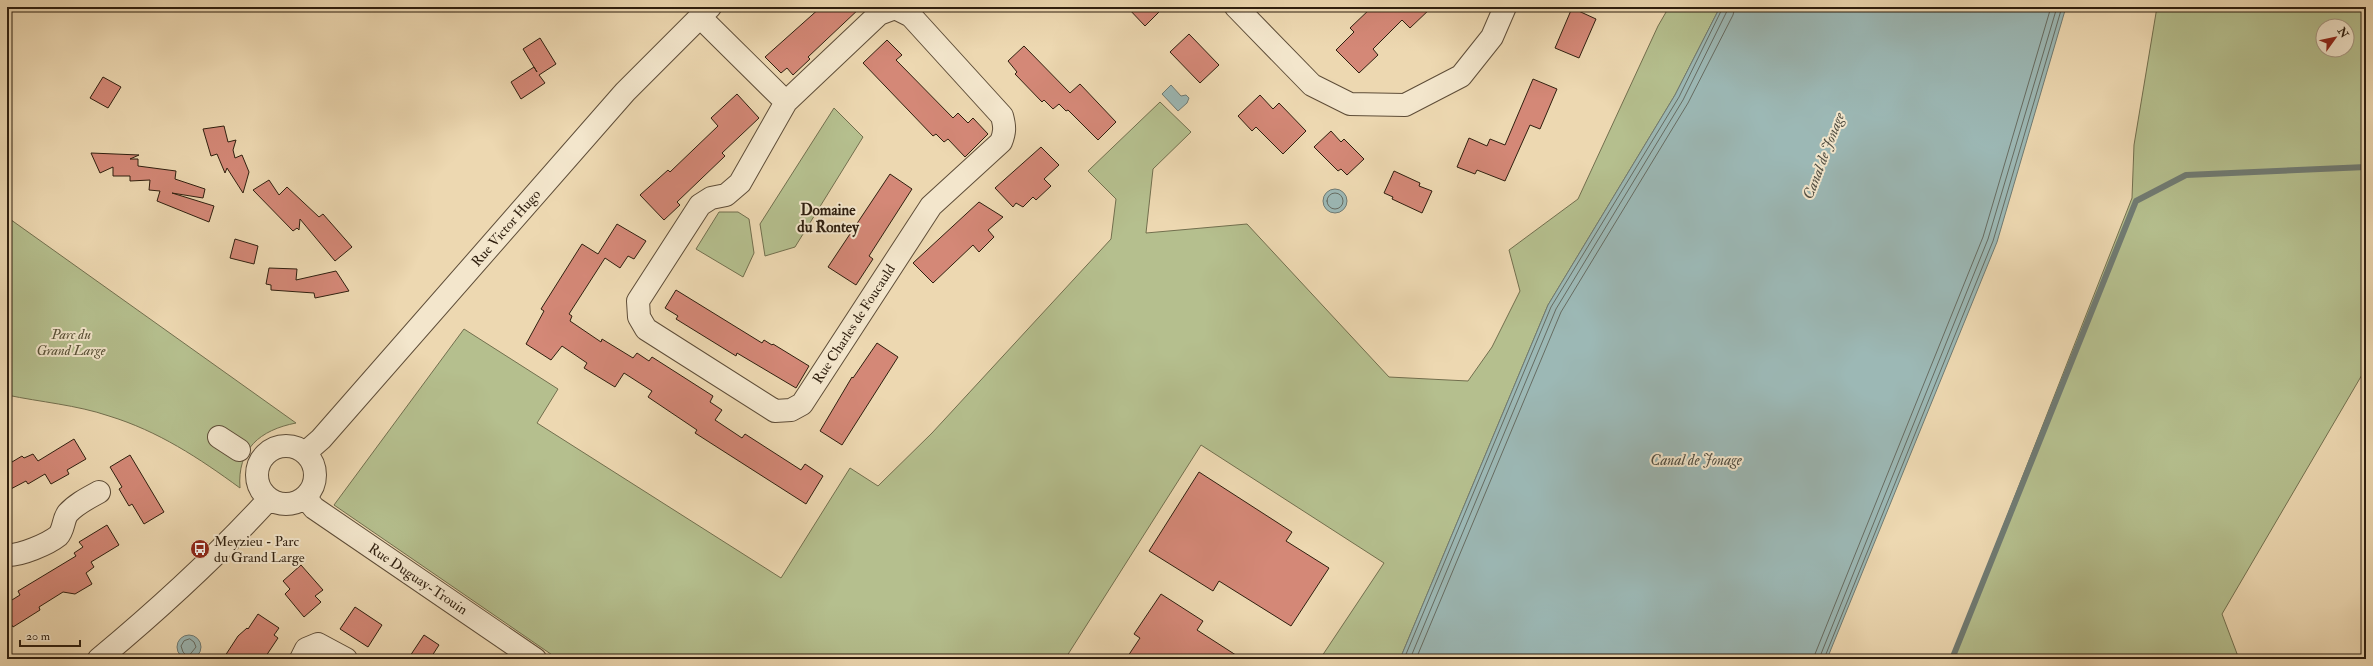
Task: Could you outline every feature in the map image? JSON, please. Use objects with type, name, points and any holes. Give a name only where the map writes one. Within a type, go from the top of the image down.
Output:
[{"type":"street","points":[[1236,7],[1312,86],[1350,104],[1405,105],[1461,76],[1492,37],[1505,7]]},
{"type":"street","name":"Rue Charles de Foucauld","points":[[895,8],[911,16],[1002,116],[1005,131],[1001,142],[931,206],[802,404],[791,410],[775,411],[646,329],[638,317],[638,301],[700,205],[711,198],[726,195],[740,183],[786,102],[879,14],[895,8]]},
{"type":"street","points":[[705,12],[786,102]]},
{"type":"street","name":"Rue Victor Hugo","points":[[305,453],[321,439],[625,92],[705,12]]},
{"type":"street","points":[[219,438],[239,450]]},
{"type":"street","points":[[288,446],[305,453],[312,460],[315,470],[315,480],[311,490],[305,497],[287,504],[269,498],[263,492],[257,474],[264,457],[279,447],[288,446]]},
{"type":"street","points":[[7,555],[14,556],[34,548],[58,535],[68,514],[79,504],[99,492]]},
{"type":"street","name":"Rue Duguay-Trouin","points":[[305,497],[314,508],[535,659]]},
{"type":"street","points":[[99,659],[152,615],[204,566],[269,498]]},
{"type":"street","points":[[301,659],[306,649],[318,644],[346,659]]},
{"type":"green space","points":[[1669,7],[1720,7],[1675,95],[1548,305],[1400,659],[1320,659],[1384,563],[1201,445],[1065,659],[558,659],[334,505],[464,329],[558,389],[537,423],[781,578],[850,468],[878,486],[932,433],[1111,239],[1116,199],[1088,171],[1160,102],[1191,132],[1153,169],[1146,233],[1247,224],[1389,377],[1468,381],[1492,347],[1520,291],[1509,250],[1578,199],[1658,26]]},
{"type":"green space","points":[[2157,7],[2366,7],[2366,368],[2222,614],[2239,659],[1951,659],[2132,198],[2134,145]]},
{"type":"green space","points":[[834,108],[863,137],[795,247],[765,256],[760,224]]},
{"type":"green space","points":[[719,212],[738,212],[749,219],[754,253],[743,277],[696,249]]},
{"type":"green space","name":"Parc du Grand Large","points":[[7,217],[296,423],[283,426],[272,431],[262,436],[253,444],[242,462],[240,488],[178,446],[127,422],[84,409],[7,395]]},
{"type":"water","name":"Canal de Jonage","points":[[1720,7],[2066,7],[1997,242],[1827,659],[1400,659],[1548,305],[1675,95]]},
{"type":"water","points":[[1171,85],[1181,96],[1186,95],[1189,98],[1187,103],[1178,111],[1162,94]]},
{"type":"water","points":[[1335,189],[1344,192],[1347,201],[1344,210],[1335,213],[1326,210],[1323,201],[1326,192]]},
{"type":"water","points":[[189,635],[197,639],[201,647],[197,655],[189,659],[181,655],[177,647],[181,639]]},
{"type":"building","points":[[821,7],[861,7],[808,57],[810,59],[793,75],[787,68],[781,73],[765,57]]},
{"type":"building","points":[[1127,7],[1164,7],[1145,26]]},
{"type":"building","points":[[1372,7],[1432,7],[1410,28],[1402,20],[1373,49],[1378,55],[1359,73],[1336,50],[1354,32],[1350,28]]},
{"type":"building","points":[[1572,8],[1596,19],[1579,58],[1555,48]]},
{"type":"building","points":[[1189,34],[1219,65],[1200,83],[1170,52]]},
{"type":"building","points":[[540,38],[556,64],[539,75],[545,83],[521,99],[511,82],[534,67],[523,49]]},
{"type":"building","points":[[887,40],[902,55],[896,60],[953,118],[958,113],[968,123],[973,118],[988,134],[965,157],[948,139],[944,142],[936,134],[933,136],[863,63]]},
{"type":"building","points":[[1024,46],[1070,93],[1080,84],[1116,122],[1098,140],[1068,110],[1066,111],[1059,104],[1053,109],[1044,100],[1042,102],[1015,74],[1017,72],[1008,61]]},
{"type":"building","points":[[103,77],[121,87],[108,108],[90,98]]},
{"type":"building","points":[[1533,79],[1557,89],[1540,129],[1530,125],[1505,181],[1477,170],[1475,174],[1457,167],[1469,138],[1487,146],[1490,139],[1505,145]]},
{"type":"building","points":[[737,94],[759,118],[722,153],[725,156],[677,202],[680,205],[664,220],[640,195],[668,170],[670,172],[718,126],[711,118]]},
{"type":"building","points":[[1260,95],[1273,109],[1279,103],[1306,131],[1283,154],[1256,127],[1252,131],[1238,116]]},
{"type":"building","points":[[224,126],[228,142],[236,140],[233,150],[235,158],[242,155],[249,172],[243,193],[227,168],[225,173],[217,154],[211,156],[203,129]]},
{"type":"building","points":[[1331,131],[1341,142],[1344,139],[1364,159],[1347,175],[1341,169],[1338,171],[1314,147]]},
{"type":"building","points":[[1041,147],[1059,165],[1044,179],[1051,186],[1036,200],[1033,197],[1023,207],[1016,203],[1013,207],[995,188]]},
{"type":"building","points":[[91,153],[139,155],[130,159],[138,159],[138,166],[176,171],[175,179],[205,189],[203,198],[172,193],[214,206],[209,222],[157,201],[160,191],[149,190],[150,180],[130,181],[130,176],[113,176],[113,167],[100,173]]},
{"type":"building","points":[[1394,171],[1420,183],[1419,186],[1432,191],[1422,213],[1392,199],[1393,197],[1384,193]]},
{"type":"building","points":[[890,174],[912,189],[869,256],[873,259],[856,285],[828,267]]},
{"type":"building","points":[[269,180],[279,195],[287,187],[319,217],[323,214],[352,247],[335,261],[300,219],[299,230],[297,228],[293,231],[253,190]]},
{"type":"building","points":[[979,202],[1003,217],[988,230],[994,237],[979,252],[973,245],[933,283],[913,263]]},
{"type":"building","points":[[617,224],[646,241],[634,259],[628,256],[620,268],[605,258],[569,314],[572,316],[570,321],[601,342],[602,339],[633,358],[637,353],[649,361],[652,357],[713,396],[710,402],[722,410],[715,420],[742,438],[745,434],[801,470],[805,464],[823,476],[806,504],[695,433],[697,430],[648,397],[652,391],[624,373],[615,387],[584,368],[587,363],[562,346],[551,360],[526,344],[544,311],[541,309],[582,244],[598,254]]},
{"type":"building","points":[[235,239],[258,246],[254,264],[230,258]]},
{"type":"building","points":[[269,268],[297,269],[296,280],[336,271],[349,291],[315,298],[314,293],[271,290],[271,285],[266,284]]},
{"type":"building","points":[[676,290],[762,343],[764,340],[772,345],[773,344],[809,366],[796,388],[737,353],[736,356],[676,319],[678,316],[665,308]]},
{"type":"building","points":[[877,343],[898,357],[842,445],[820,431],[852,377],[853,378]]},
{"type":"building","points":[[74,439],[86,459],[67,470],[69,474],[51,484],[45,474],[28,484],[26,481],[7,491],[7,465],[22,456],[24,458],[33,454],[38,461]]},
{"type":"building","points":[[130,455],[164,512],[144,524],[132,504],[129,506],[119,489],[122,487],[110,467]]},
{"type":"building","points":[[1199,472],[1292,532],[1286,541],[1329,568],[1291,626],[1219,581],[1213,591],[1149,551]]},
{"type":"building","points":[[107,525],[119,545],[91,562],[94,567],[86,573],[92,584],[75,594],[63,592],[39,607],[40,610],[13,627],[7,617],[7,603],[20,595],[18,591],[76,556],[74,553],[83,547],[79,542]]},
{"type":"building","points":[[301,565],[323,590],[315,596],[321,602],[304,617],[285,594],[290,589],[283,581]]},
{"type":"building","points":[[1161,594],[1203,621],[1197,630],[1242,659],[1126,659],[1140,638],[1134,634]]},
{"type":"building","points":[[355,607],[382,625],[368,647],[340,629]]},
{"type":"building","points":[[258,614],[279,628],[274,635],[278,638],[264,659],[223,659],[238,636],[247,628],[248,629]]},
{"type":"building","points":[[424,635],[439,645],[430,659],[408,659]]},
{"type":"waterway","points":[[1952,659],[2136,201],[2186,175],[2366,167]]},
{"type":"place","name":"Meyzieu - Parc du Grand Large","points":[[200,549]]},
{"type":"district","name":"Domaine du Rontey","points":[[828,218]]}]
